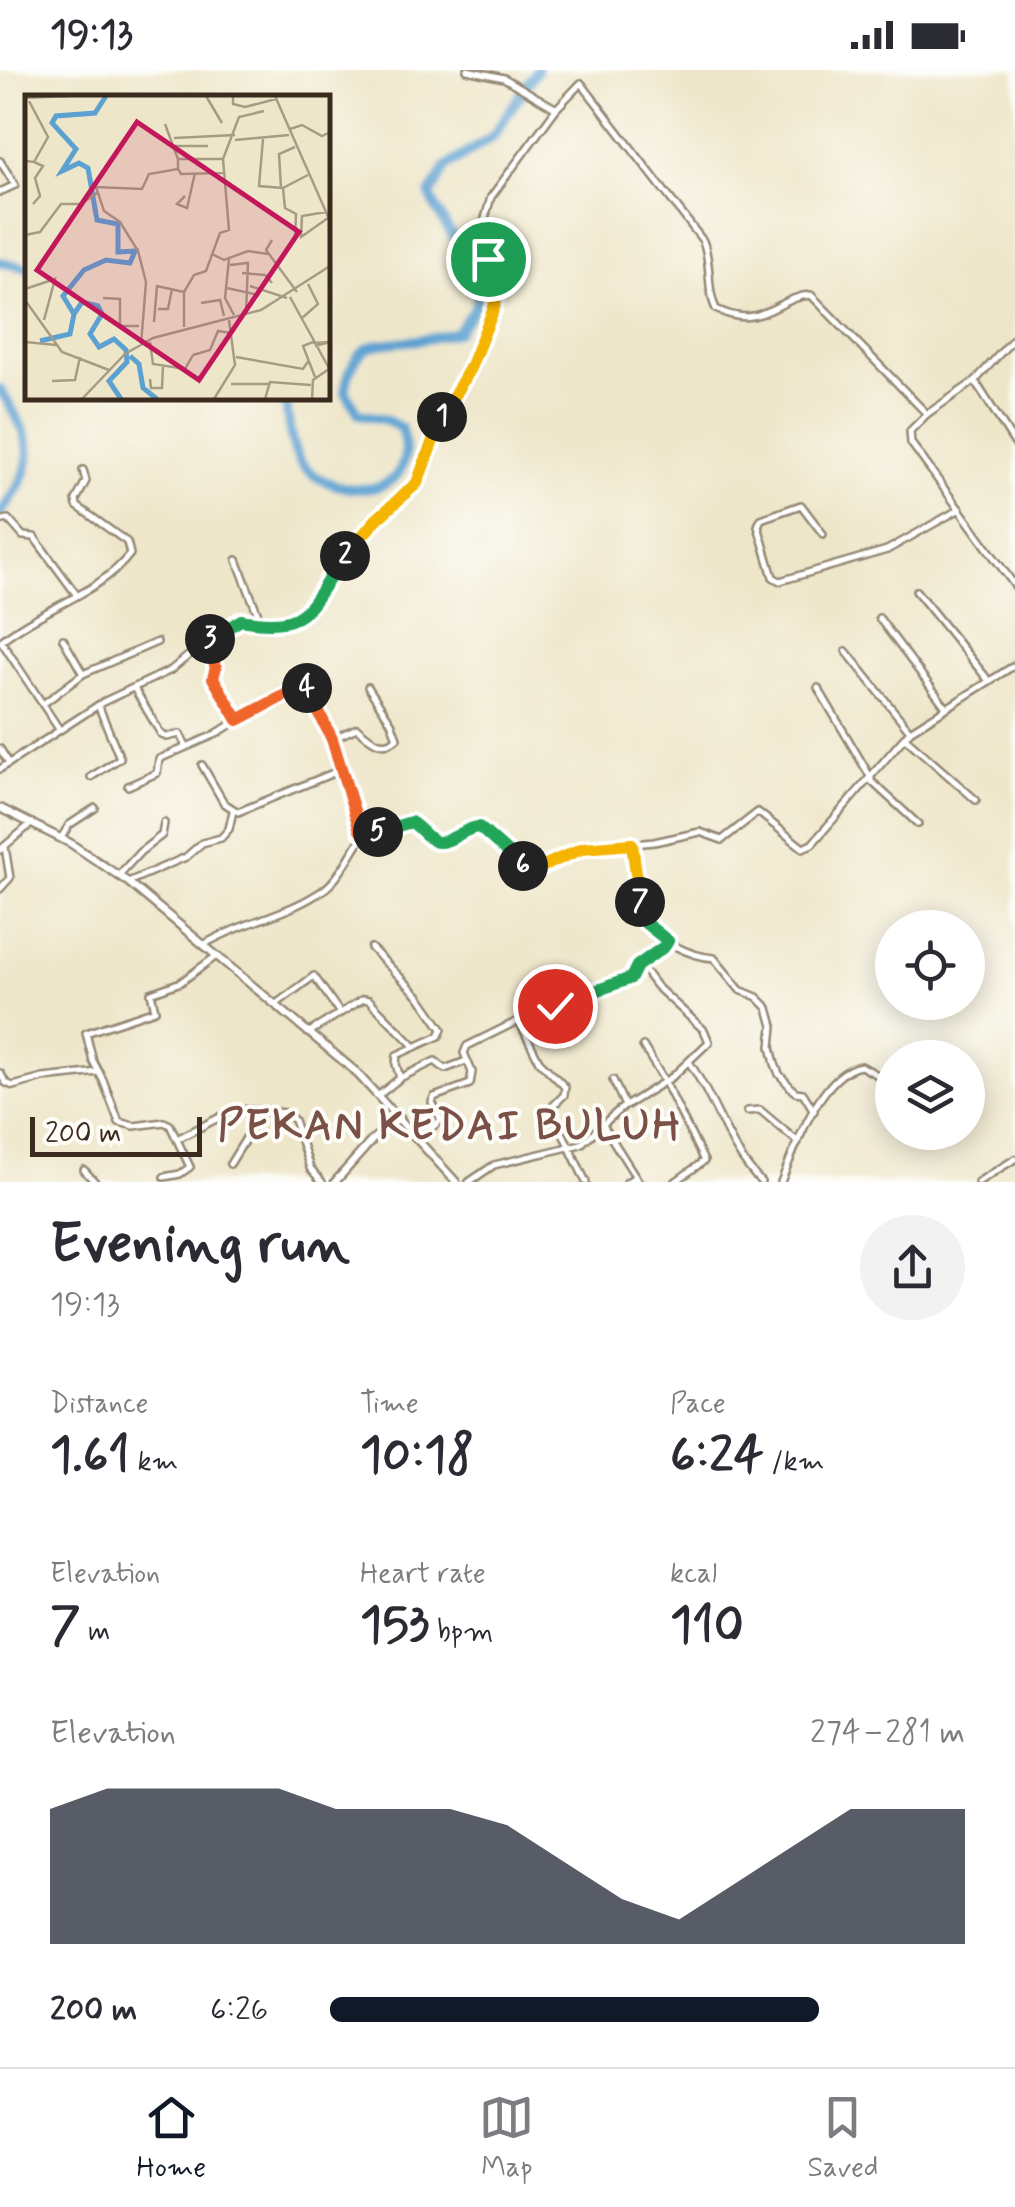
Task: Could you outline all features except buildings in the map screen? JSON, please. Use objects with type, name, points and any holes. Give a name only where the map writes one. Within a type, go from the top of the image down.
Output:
[{"type":"main road","points":[[0,808],[61,838],[128,882],[379,1095],[456,1182]]},
{"type":"main road","points":[[335,1182],[374,1138],[400,1118]]},
{"type":"street","points":[[467,70],[514,83],[556,109]]},
{"type":"street","points":[[0,769],[98,706],[171,670],[205,642],[241,620],[262,625],[295,622],[366,530],[417,483],[438,425],[470,368],[494,308],[496,285],[479,240],[494,190],[581,83],[703,241],[710,260],[716,309],[739,316],[766,314],[802,295],[811,295],[927,414]]},
{"type":"street","points":[[0,161],[14,185],[0,192]]},
{"type":"street","points":[[1015,337],[975,381],[927,414],[910,431],[909,440],[1015,586]]},
{"type":"street","points":[[975,381],[1015,444]]},
{"type":"street","points":[[60,729],[1,640],[34,616],[119,568],[131,552],[128,542],[77,506],[86,481],[83,470]]},
{"type":"street","points":[[823,534],[801,505],[760,519],[758,526],[772,577],[780,580],[887,550],[960,509]]},
{"type":"street","points":[[0,521],[8,519],[23,536],[37,539],[76,594]]},
{"type":"street","points":[[238,560],[262,625]]},
{"type":"street","points":[[916,591],[988,681]]},
{"type":"street","points":[[878,618],[945,706]]},
{"type":"street","points":[[64,639],[83,674]]},
{"type":"street","points":[[43,704],[83,674],[157,642]]},
{"type":"street","points":[[205,642],[216,667],[213,678],[238,720]]},
{"type":"street","points":[[846,651],[907,734],[976,800]]},
{"type":"street","points":[[202,946],[229,930],[262,920],[324,889],[364,834],[411,822],[435,842],[479,827],[530,870],[583,848],[700,832],[722,840],[758,812],[798,847],[807,847],[907,734],[945,706],[1015,665]]},
{"type":"street","points":[[128,786],[156,773],[160,759],[304,686],[332,739],[364,834]]},
{"type":"street","points":[[332,739],[358,728],[380,744],[397,738],[368,686]]},
{"type":"street","points":[[134,688],[161,734],[180,734],[186,746]]},
{"type":"street","points":[[818,688],[870,778],[918,824]]},
{"type":"street","points":[[91,777],[120,760],[98,706]]},
{"type":"street","points":[[0,749],[8,763]]},
{"type":"street","points":[[202,766],[217,794],[238,812],[342,769]]},
{"type":"street","points":[[61,838],[69,825],[94,808]]},
{"type":"street","points":[[128,882],[186,857],[202,842],[221,838],[229,829],[233,811]]},
{"type":"street","points":[[0,889],[10,878],[2,848],[32,823]]},
{"type":"street","points":[[118,876],[162,835],[164,823]]},
{"type":"street","points":[[632,844],[642,918],[647,926],[698,956],[714,958],[740,990],[765,1004],[772,1018],[771,1046],[779,1074],[795,1092],[804,1093],[814,1111]]},
{"type":"street","points":[[418,1140],[442,1120],[432,1102],[434,1097],[470,1084],[472,1072],[464,1050],[467,1046],[538,1011],[631,978],[640,963],[668,941]]},
{"type":"street","points":[[370,948],[419,996],[442,1029],[438,1036],[395,1058],[400,1078]]},
{"type":"street","points":[[164,1177],[190,1167],[178,1139],[164,1122],[121,1124],[92,1061],[86,1033],[154,1010],[151,992],[181,982],[215,957]]},
{"type":"street","points":[[469,1182],[504,1162],[582,1144],[625,1106],[666,1082],[710,1038],[656,986],[640,963]]},
{"type":"street","points":[[274,1006],[314,976],[340,1013]]},
{"type":"street","points":[[308,1033],[363,999],[369,1000],[414,1046]]},
{"type":"street","points":[[519,1022],[539,1061],[565,1087],[553,1110],[586,1182]]},
{"type":"street","points":[[643,1046],[666,1082],[704,1162],[675,1182]]},
{"type":"street","points":[[379,1095],[400,1078],[435,1061],[445,1069],[467,1060]]},
{"type":"street","points":[[689,1062],[706,1086],[737,1152],[761,1182]]},
{"type":"street","points":[[781,1182],[827,1087],[848,1068],[861,1066],[875,1074]]},
{"type":"street","points":[[0,1072],[12,1086],[49,1077],[99,1072]]},
{"type":"street","points":[[613,1080],[625,1106]]},
{"type":"street","points":[[178,1139],[236,1109],[287,1113],[293,1116],[310,1168],[322,1182]]},
{"type":"street","points":[[747,1110],[760,1110],[798,1142]]},
{"type":"street","points":[[230,1164],[250,1130],[254,1113]]},
{"type":"street","points":[[603,1125],[637,1179],[626,1182]]},
{"type":"street","points":[[978,1182],[1015,1159]]},
{"type":"street","points":[[84,1170],[96,1182]]},
{"type":"waterway","points":[[285,400],[293,444],[306,469],[334,485],[351,488],[367,489],[394,478],[405,456],[401,428],[384,419],[359,414],[345,391],[349,374],[354,362],[368,348],[457,332],[475,307],[482,279],[430,195],[446,167],[492,137],[537,70]]},
{"type":"waterway","points":[[0,262],[25,267]]},
{"type":"waterway","points":[[0,389],[21,425],[28,452],[22,479],[0,514]]},
{"type":"district","name":"PEKAN KEDAI BULUH","points":[[450,1124]]},
{"type":"route","points":[[488,259],[497,290],[490,322],[477,344],[470,368],[441,418],[414,488],[366,530],[295,622],[262,625],[241,620],[205,642],[216,667],[213,678],[238,720],[302,686],[307,687],[332,739],[360,830],[366,835],[411,822],[435,842],[441,842],[479,827],[530,870],[583,848],[632,844],[642,918],[668,941],[637,966],[631,978],[555,1006]]}]
